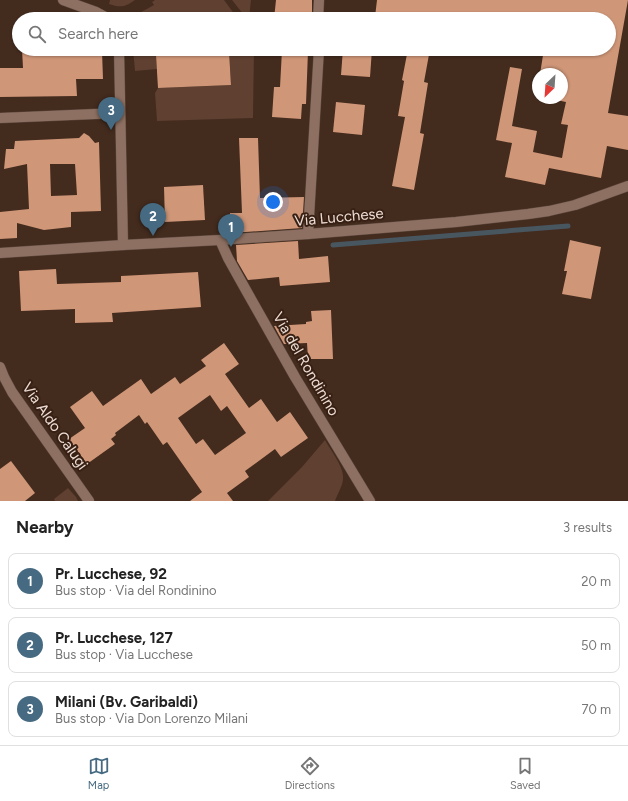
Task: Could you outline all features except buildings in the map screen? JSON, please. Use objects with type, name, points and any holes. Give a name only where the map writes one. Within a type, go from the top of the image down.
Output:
[{"type":"street","points":[[63,0],[96,12]]},
{"type":"street","points":[[318,12],[319,0]]},
{"type":"street","points":[[119,56],[119,113],[123,245]]},
{"type":"street","points":[[308,234],[319,56]]},
{"type":"street","points":[[0,118],[119,113]]},
{"type":"street","name":"Via Lucchese","points":[[0,253],[220,240],[456,222],[549,211],[575,206],[628,186]]},
{"type":"street","name":"Via del Rondinino","points":[[220,240],[243,285],[370,501]]},
{"type":"street","name":"Via Aldo Calugi","points":[[0,367],[12,392],[89,501]]},
{"type":"shaded area","points":[[110,0],[135,0],[126,5],[117,6],[109,4]]},
{"type":"shaded area","points":[[155,0],[224,0],[233,12],[141,12],[154,5],[152,2]]},
{"type":"shaded area","points":[[232,0],[251,0],[250,12],[241,12]]},
{"type":"shaded area","points":[[134,56],[156,56],[157,69],[135,71]]},
{"type":"shaded area","points":[[229,56],[254,56],[253,118],[157,121],[155,93],[158,88],[231,85]]},
{"type":"shaded area","points":[[325,440],[340,465],[343,475],[342,485],[335,501],[268,501],[302,467]]},
{"type":"shaded area","points":[[68,488],[78,501],[55,501],[54,499]]},
{"type":"waterway","points":[[333,245],[568,226]]},
{"type":"place","name":"Milani (Bv. Garibaldi)","points":[[111,130]]},
{"type":"place","name":"Pr. Lucchese, 127","points":[[153,236]]},
{"type":"place","name":"Pr. Lucchese, 92","points":[[231,247]]}]
